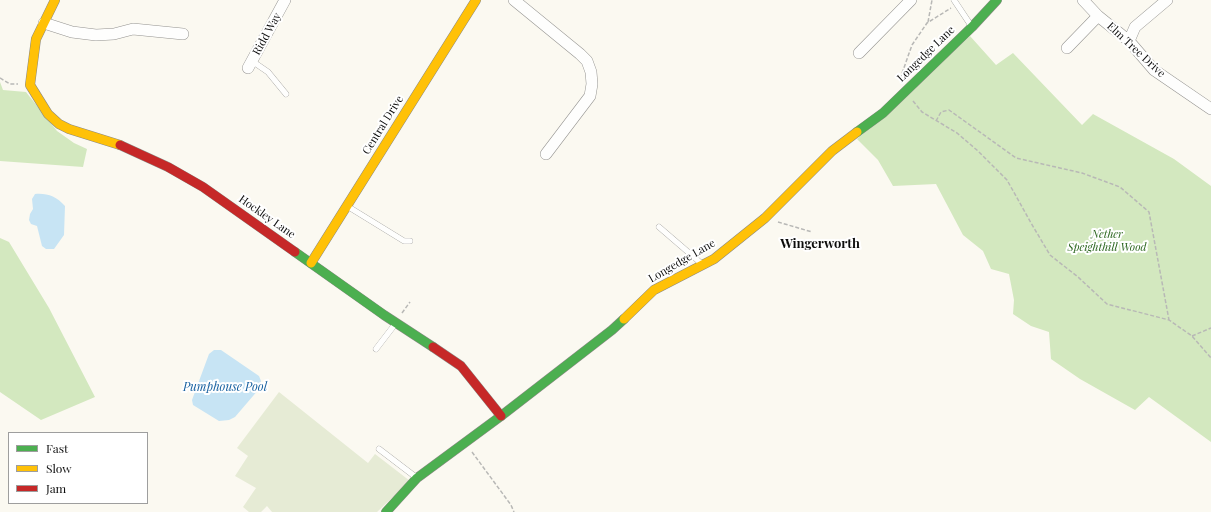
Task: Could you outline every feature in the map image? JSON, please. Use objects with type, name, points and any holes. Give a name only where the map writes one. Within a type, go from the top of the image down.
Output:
[{"type":"street","points":[[30,85],[36,39],[55,0]]},
{"type":"street","name":"Ridd Way","points":[[250,64],[285,0]]},
{"type":"street","name":"Central Drive","points":[[311,263],[476,0]]},
{"type":"street","points":[[514,0],[580,54],[587,61],[591,72],[592,84],[590,96],[546,154]]},
{"type":"street","points":[[859,53],[911,0]]},
{"type":"street","name":"Longedge Lane","points":[[386,512],[417,478],[501,416],[581,352],[612,330],[654,290],[714,259],[765,218],[832,151],[883,113],[972,27],[997,0]]},
{"type":"street","name":"Elm Tree Drive","points":[[1084,0],[1098,16],[1129,41],[1154,70],[1211,109]]},
{"type":"street","points":[[1129,41],[1135,28],[1167,0]]},
{"type":"street","points":[[1067,48],[1098,16]]},
{"type":"street","points":[[44,23],[72,32],[96,35],[114,34],[133,29],[183,34]]},
{"type":"street","name":"Hockley Lane","points":[[30,85],[48,114],[60,124],[69,129],[119,145],[168,167],[203,187],[396,323],[461,366],[501,416]]},
{"type":"lane","points":[[955,2],[972,27]]},
{"type":"lane","points":[[250,64],[268,72],[286,94]]},
{"type":"lane","points":[[347,206],[404,241],[410,241]]},
{"type":"lane","points":[[659,227],[702,265]]},
{"type":"lane","points":[[376,349],[396,323]]},
{"type":"lane","points":[[379,449],[417,478]]},
{"type":"path","points":[[927,23],[932,0]]},
{"type":"path","points":[[955,2],[927,23],[912,45],[900,79],[905,91],[922,112],[958,133],[1007,180],[1050,255],[1078,277],[1106,304],[1169,320],[1192,336],[1211,358]]},
{"type":"path","points":[[0,78],[10,84],[30,85]]},
{"type":"path","points":[[936,121],[940,112],[949,110],[1016,158],[1082,173],[1120,187],[1126,192],[1149,212],[1169,320]]},
{"type":"path","points":[[765,218],[812,232]]},
{"type":"path","points":[[1192,336],[1211,328]]},
{"type":"path","points":[[466,442],[511,504],[514,512]]},
{"type":"green space","name":"Nether Speighthill Wood","points":[[970,36],[996,65],[1013,53],[1082,125],[1093,114],[1174,159],[1211,186],[1211,442],[1149,397],[1135,410],[1080,379],[1051,359],[1049,332],[1031,326],[1013,314],[1014,300],[1009,274],[991,269],[983,251],[963,235],[936,184],[893,186],[878,160],[857,139]]},
{"type":"green space","points":[[0,82],[3,90],[26,92],[57,131],[74,143],[87,149],[83,167],[0,161]]},
{"type":"green space","points":[[0,238],[9,242],[49,308],[95,397],[41,420],[0,392]]},
{"type":"green space","points":[[279,392],[368,463],[375,454],[410,481],[377,512],[272,512],[267,506],[261,512],[249,512],[243,507],[256,488],[235,476],[248,456],[237,448]]},
{"type":"water","points":[[35,194],[51,196],[65,206],[64,235],[54,249],[46,249],[42,246],[37,226],[31,224],[29,220],[33,209],[32,199]]},
{"type":"water","name":"Pumphouse Pool","points":[[214,350],[221,350],[259,376],[261,381],[259,389],[235,417],[229,420],[219,421],[193,405],[192,400],[209,354]]},
{"type":"traffic: fast","points":[[857,132],[883,113],[972,27],[997,0]]},
{"type":"traffic: fast","points":[[295,252],[384,315],[433,347]]},
{"type":"traffic: fast","points":[[386,512],[417,478],[501,416],[612,330],[624,319]]},
{"type":"traffic: slow","points":[[55,0],[36,39],[30,85],[48,114],[59,124],[69,129],[120,145]]},
{"type":"traffic: slow","points":[[311,263],[476,0]]},
{"type":"traffic: slow","points":[[624,319],[654,290],[714,259],[765,218],[832,151],[857,132]]},
{"type":"traffic: jam","points":[[120,145],[168,167],[203,187],[295,252]]},
{"type":"traffic: jam","points":[[433,347],[461,366],[501,416]]},
{"type":"district","name":"Wingerworth","points":[[820,244]]}]
